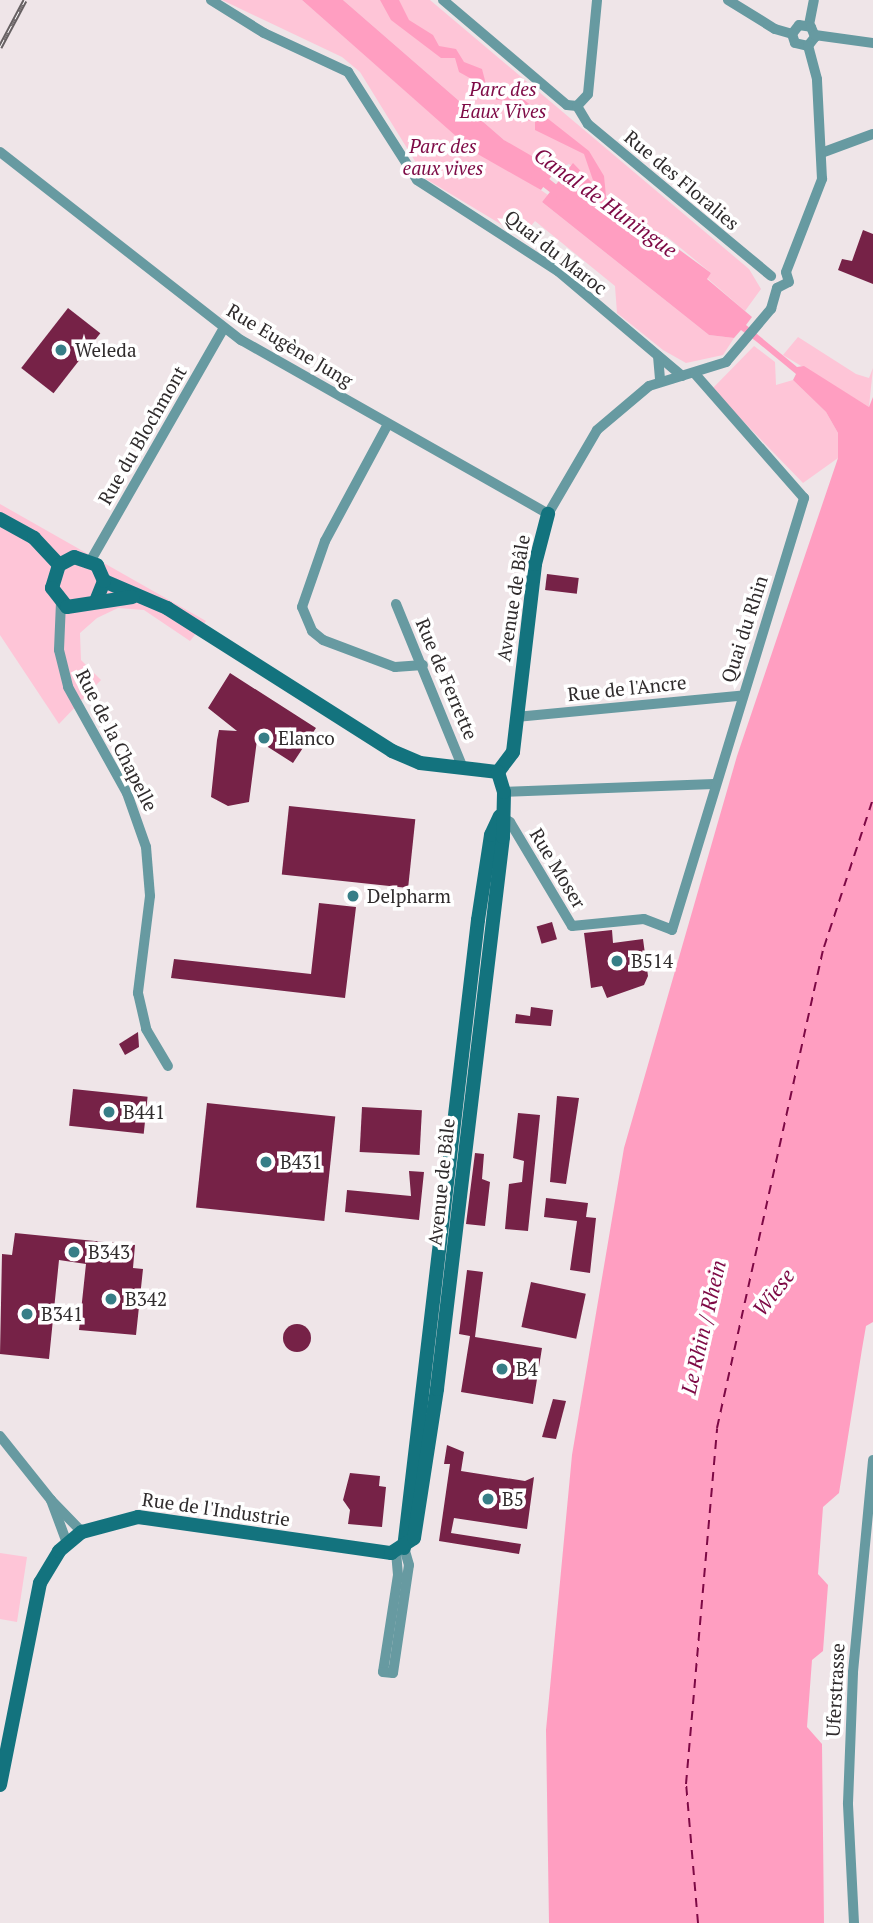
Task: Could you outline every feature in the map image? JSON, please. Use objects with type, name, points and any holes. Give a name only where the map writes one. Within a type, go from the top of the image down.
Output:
[{"type":"main road","name":"Avenue de Bâle","points":[[397,1551],[431,1389],[477,933],[491,835],[500,816],[504,792],[498,772],[513,752],[535,564],[548,514]]},
{"type":"main road","points":[[0,519],[34,538],[59,565]]},
{"type":"main road","points":[[140,597],[96,601],[75,609],[61,602],[52,580],[59,565],[74,557],[91,560],[104,581],[140,597],[178,615],[392,751],[419,763],[498,772]]},
{"type":"main road","points":[[96,601],[104,581]]},
{"type":"main road","name":"Rue de l'Industrie","points":[[82,1532],[138,1517],[397,1551]]},
{"type":"main road","points":[[0,1785],[40,1583],[67,1543],[82,1532]]},
{"type":"street","name":"Quai du Maroc","points":[[211,0],[264,33],[348,72],[417,180],[559,272],[682,376]]},
{"type":"street","points":[[443,0],[567,105],[577,106],[587,94],[597,0]]},
{"type":"street","points":[[728,0],[775,29],[792,34]]},
{"type":"street","points":[[658,356],[660,382],[716,369],[736,351],[760,322],[777,288],[789,282],[786,272],[818,198],[824,152],[808,46],[814,0]]},
{"type":"street","points":[[792,34],[799,25],[873,43]]},
{"type":"street","points":[[792,34],[795,43],[808,46]]},
{"type":"street","name":"Rue des Floralies","points":[[577,106],[588,124],[771,276]]},
{"type":"street","points":[[824,152],[873,134]]},
{"type":"street","name":"Rue Eugène Jung","points":[[0,152],[224,328],[548,514]]},
{"type":"street","points":[[777,288],[771,276],[786,272]]},
{"type":"street","name":"Rue du Blochmont","points":[[91,560],[224,328]]},
{"type":"street","name":"Quai du Rhin","points":[[672,930],[713,784],[804,498],[695,374]]},
{"type":"street","name":"Avenue de Bâle","points":[[548,514],[597,430],[660,382]]},
{"type":"street","points":[[388,424],[325,541],[302,607],[312,631],[323,640],[396,667],[423,665]]},
{"type":"street","name":"Rue de la Chapelle","points":[[61,602],[60,631],[68,687],[144,835],[150,896],[138,993],[146,1029],[167,1066]]},
{"type":"street","name":"Rue de Ferrette","points":[[396,604],[463,768]]},
{"type":"street","points":[[60,631],[75,609]]},
{"type":"street","name":"Rue de l'Ancre","points":[[516,718],[740,696]]},
{"type":"street","points":[[504,792],[713,784]]},
{"type":"street","name":"Rue Moser","points":[[500,816],[510,822],[572,926],[643,919],[672,930]]},
{"type":"street","points":[[0,1436],[51,1500],[82,1532]]},
{"type":"street","name":"Uferstrasse","points":[[854,1923],[848,1803],[853,1672],[873,1460]]},
{"type":"street","points":[[51,1500],[67,1543]]},
{"type":"street","name":"Avenue de Bâle","points":[[397,1551],[409,1565],[393,1673],[383,1672],[398,1575],[397,1551]]},
{"type":"green space","name":"Parc des eaux vives","points":[[222,0],[302,0],[428,111],[548,195],[542,202],[709,335],[734,338],[723,355],[686,363],[663,350],[617,313],[615,286],[535,221],[522,237],[426,179],[360,72],[342,57]]},
{"type":"green space","name":"Parc des Eaux Vives","points":[[343,0],[430,0],[749,269],[761,289],[745,311],[707,278],[711,273],[666,236],[661,241],[569,164],[556,170],[542,166],[504,140]]},
{"type":"green space","points":[[798,337],[856,374],[869,378],[873,368],[869,407],[783,355]]},
{"type":"green space","points":[[754,346],[775,362],[776,385],[793,380],[826,412],[838,433],[838,458],[803,483],[712,389]]},
{"type":"green space","points":[[0,504],[206,621],[190,641],[144,610],[118,608],[97,618],[80,633],[81,660],[101,680],[59,724],[0,635]]},
{"type":"green space","points":[[0,1553],[27,1557],[17,1622],[0,1619]]},
{"type":"water","points":[[302,0],[343,0],[504,140],[556,170],[541,190],[474,152]]},
{"type":"water","points":[[380,0],[399,0],[409,20],[433,35],[439,46],[456,49],[464,62],[482,69],[488,92],[514,92],[589,151],[604,176],[606,196],[711,273],[707,279],[752,317],[746,325],[797,367],[804,366],[869,407],[873,397],[873,1322],[866,1326],[839,1493],[823,1507],[818,1574],[828,1585],[823,1651],[812,1660],[807,1727],[822,1744],[824,1923],[549,1923],[546,1730],[572,1455],[624,1148],[737,756],[838,458],[838,433],[826,412],[793,380],[796,374],[757,342],[741,330],[734,338],[709,335],[542,202],[573,163],[595,186],[584,154],[535,130],[535,121],[524,120],[506,101],[484,98],[477,82],[459,72],[455,58],[441,58],[391,20]]},
{"type":"building","points":[[863,230],[873,234],[873,284],[838,270],[842,259],[852,261]]},
{"type":"building","name":"Weleda","points":[[68,308],[100,333],[54,393],[21,368]]},
{"type":"building","points":[[547,574],[579,578],[577,594],[545,590]]},
{"type":"building","name":"Elanco","points":[[230,673],[316,728],[293,763],[257,740],[249,802],[228,806],[211,797],[217,740],[219,730],[237,731],[208,708]]},
{"type":"building","points":[[289,806],[415,819],[408,888],[282,875]]},
{"type":"building","points":[[319,903],[356,907],[345,998],[171,978],[174,959],[311,974]]},
{"type":"building","points":[[552,922],[557,939],[542,944],[537,926]]},
{"type":"building","name":"B514","points":[[612,930],[613,943],[643,939],[648,976],[644,985],[607,998],[602,986],[591,988],[584,933]]},
{"type":"building","points":[[531,1007],[553,1010],[551,1026],[515,1023],[516,1014],[530,1016]]},
{"type":"building","points":[[138,1032],[139,1047],[125,1055],[119,1044]]},
{"type":"building","name":"B441","points":[[73,1089],[148,1097],[144,1134],[69,1126]]},
{"type":"building","points":[[557,1096],[579,1098],[566,1184],[550,1182]]},
{"type":"building","name":"B431","points":[[207,1103],[335,1116],[324,1221],[196,1207]]},
{"type":"building","points":[[362,1107],[422,1110],[420,1155],[360,1152]]},
{"type":"building","points":[[518,1113],[540,1115],[528,1231],[505,1229],[509,1184],[522,1182],[524,1161],[513,1158]]},
{"type":"building","points":[[475,1153],[484,1154],[482,1179],[490,1182],[485,1226],[466,1224]]},
{"type":"building","points":[[409,1171],[424,1172],[419,1220],[345,1212],[347,1190],[411,1196]]},
{"type":"building","points":[[546,1198],[588,1203],[586,1217],[596,1218],[590,1273],[570,1270],[577,1221],[544,1217]]},
{"type":"building","points":[[15,1233],[135,1245],[133,1268],[143,1269],[136,1335],[79,1330],[86,1264],[59,1260],[49,1359],[0,1354],[2,1254],[12,1255]]},
{"type":"building","name":"B4","points":[[467,1270],[483,1272],[475,1337],[542,1348],[533,1404],[461,1392],[470,1336],[459,1334]]},
{"type":"building","points":[[531,1282],[586,1294],[576,1339],[521,1327]]},
{"type":"building","points":[[297,1324],[307,1328],[311,1338],[307,1348],[297,1352],[287,1348],[283,1338],[287,1328]]},
{"type":"building","points":[[553,1399],[566,1401],[556,1439],[542,1437]]},
{"type":"building","name":"B5","points":[[447,1445],[464,1452],[461,1471],[525,1481],[534,1477],[527,1529],[454,1518],[451,1533],[521,1544],[519,1554],[439,1541],[450,1464],[444,1464]]},
{"type":"building","points":[[350,1473],[380,1476],[379,1486],[386,1487],[382,1527],[348,1524],[350,1510],[343,1500]]},
{"type":"waterway","name":"Canal de Huningue","points":[[536,175],[563,196]]},
{"type":"ferry route","points":[[698,1923],[686,1784],[717,1428],[824,947],[873,799]]},
{"type":"railway","points":[[0,47],[25,0]]},
{"type":"place","name":"Weleda","points":[[61,350]]},
{"type":"place","name":"Elanco","points":[[264,738]]},
{"type":"place","name":"Delpharm","points":[[353,896]]},
{"type":"place","name":"B514","points":[[617,961]]},
{"type":"place","name":"B441","points":[[109,1112]]},
{"type":"place","name":"B431","points":[[266,1162]]},
{"type":"place","name":"B343","points":[[74,1252]]},
{"type":"place","name":"B342","points":[[111,1299]]},
{"type":"place","name":"B341","points":[[27,1314]]},
{"type":"place","name":"B4","points":[[502,1369]]},
{"type":"place","name":"B5","points":[[488,1499]]},
{"type":"water label","name":"Wiese","points":[[773,1292]]},
{"type":"water label","name":"Le Rhin / Rhein","points":[[703,1327]]}]
